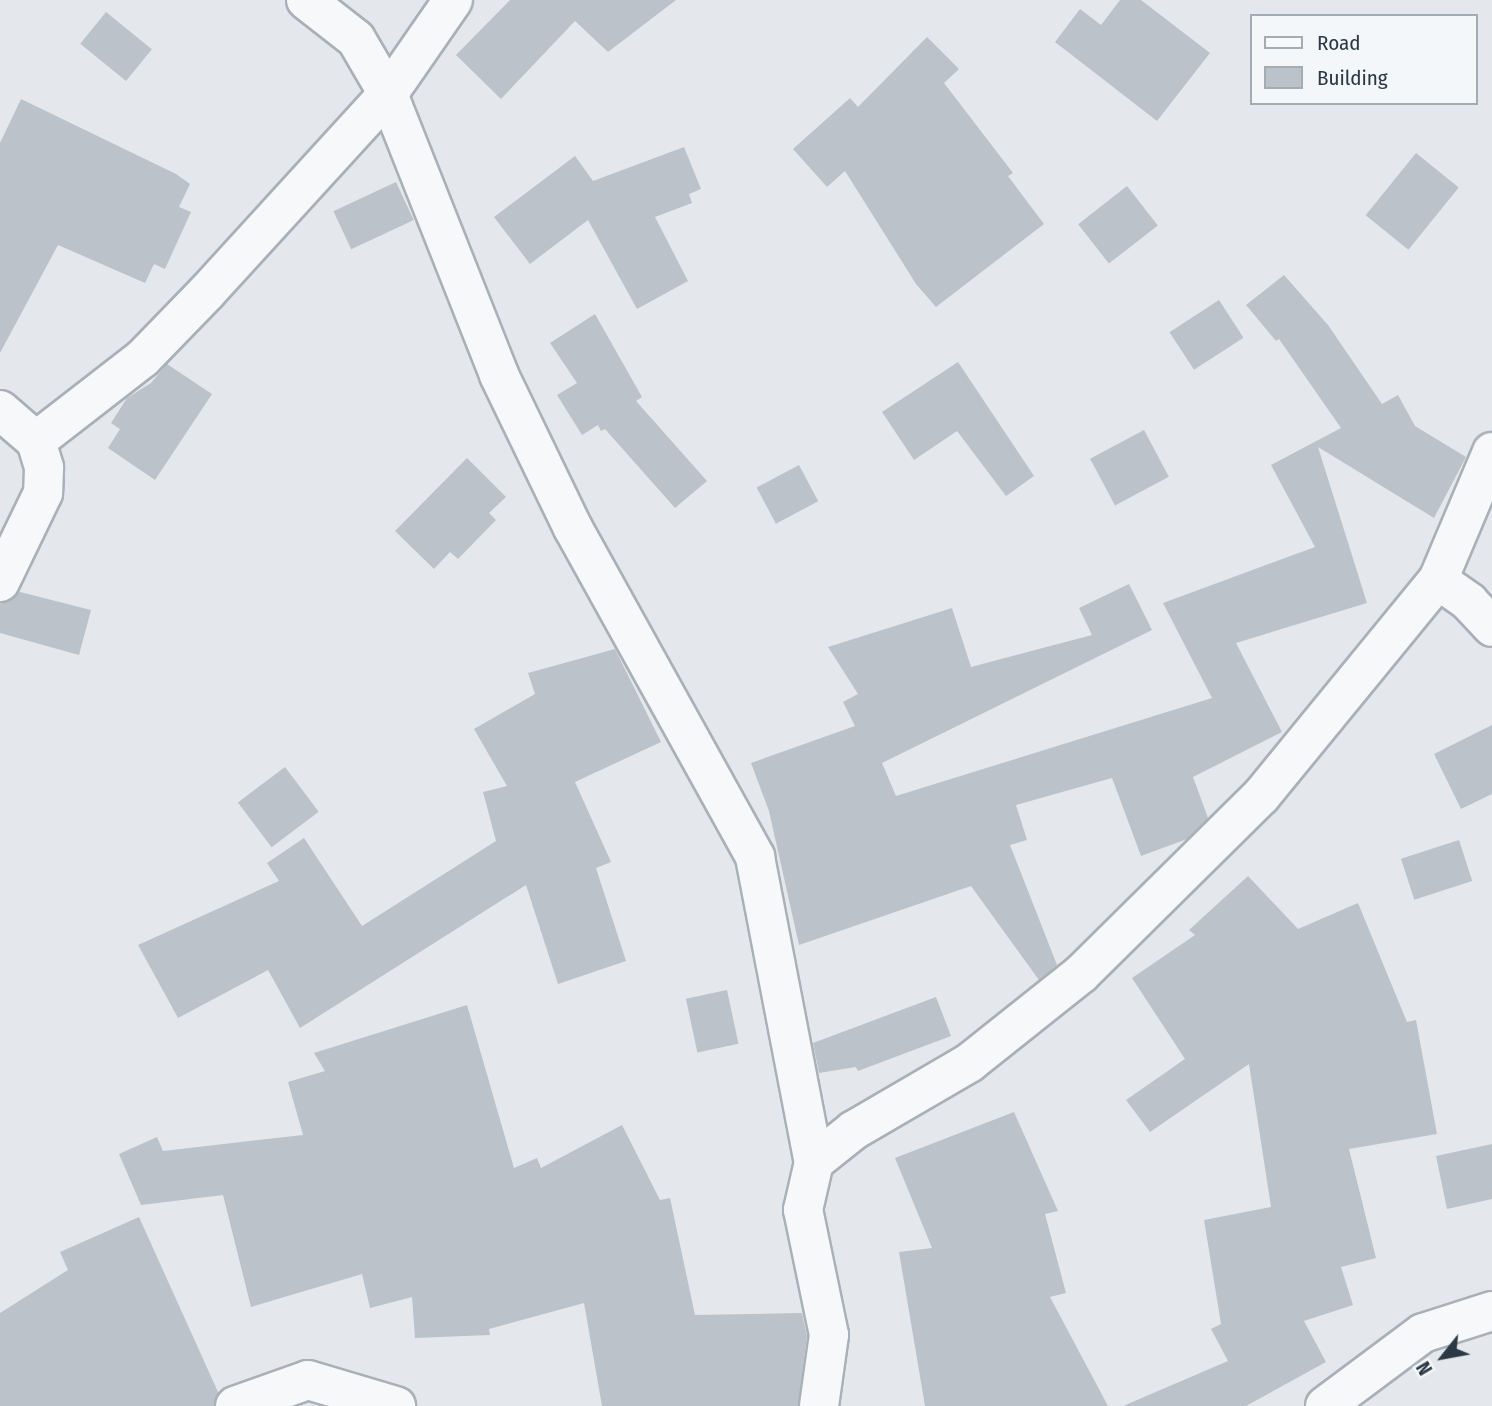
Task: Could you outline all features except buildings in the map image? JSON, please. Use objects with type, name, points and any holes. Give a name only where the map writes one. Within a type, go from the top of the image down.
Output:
[{"type":"street","points":[[306,0],[356,39],[388,93],[499,375],[573,528],[755,857],[814,1162],[803,1210],[829,1335],[819,1406]]},
{"type":"street","points":[[36,441],[143,358],[388,93],[453,0]]},
{"type":"street","points":[[0,410],[36,441],[44,468],[43,493],[0,582]]},
{"type":"street","points":[[814,1162],[854,1130],[969,1063],[1081,974],[1261,796],[1438,580],[1492,452]]},
{"type":"street","points":[[1438,580],[1469,602],[1492,627]]},
{"type":"street","points":[[1325,1406],[1423,1333],[1492,1311]]},
{"type":"street","points":[[235,1406],[308,1380],[396,1406]]}]
